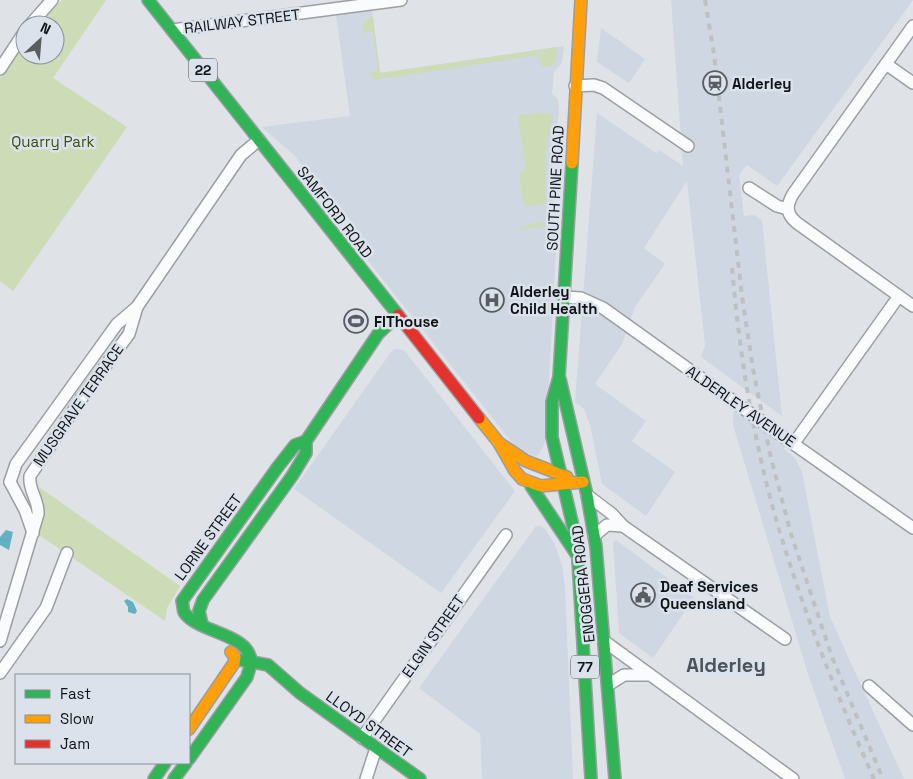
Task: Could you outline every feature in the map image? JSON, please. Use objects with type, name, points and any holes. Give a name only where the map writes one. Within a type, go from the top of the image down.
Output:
[{"type":"main road","name":"SAMFORD ROAD","points":[[148,0],[499,443],[507,462],[523,480],[531,486],[558,483],[573,477],[582,479]]},
{"type":"main road","name":"SOUTH PINE ROAD","points":[[558,483],[553,448],[551,412],[559,377],[581,0]]},
{"type":"main road","name":"LORNE STREET","points":[[202,624],[198,611],[201,603],[292,476],[306,453],[306,441],[378,334],[398,315]]},
{"type":"main road","name":"SOUTH PINE ROAD","points":[[559,377],[582,479]]},
{"type":"main road","name":"LORNE STREET","points":[[202,624],[183,612],[182,603],[185,596],[295,445],[306,441]]},
{"type":"main road","name":"SAMFORD ROAD","points":[[499,443],[558,483]]},
{"type":"main road","name":"ENOGGERA ROAD","points":[[582,479],[587,495],[594,536],[615,779]]},
{"type":"main road","name":"ENOGGERA ROAD","points":[[558,483],[575,529],[582,604],[591,779]]},
{"type":"main road","points":[[540,502],[558,483]]},
{"type":"main road","points":[[531,486],[576,555]]},
{"type":"main road","points":[[190,756],[250,666],[248,652],[235,651],[221,642],[214,632],[202,624]]},
{"type":"main road","points":[[190,727],[235,651]]},
{"type":"main road","name":"LLOYD STREET","points":[[235,651],[250,666],[265,663],[278,671],[300,693],[420,779]]},
{"type":"main road","points":[[154,779],[164,764]]},
{"type":"main road","points":[[174,779],[185,764]]},
{"type":"street","points":[[39,15],[52,0]]},
{"type":"street","name":"RAILWAY STREET","points":[[172,30],[346,4],[401,0]]},
{"type":"street","points":[[913,26],[793,194],[788,209],[794,221],[913,306]]},
{"type":"street","points":[[0,69],[15,46]]},
{"type":"street","points":[[886,64],[913,83]]},
{"type":"street","points":[[575,86],[596,85],[608,90],[688,146]]},
{"type":"street","name":"MUSGRAVE TERRACE","points":[[5,480],[116,324],[136,307],[242,155],[259,140]]},
{"type":"street","points":[[749,188],[777,206],[788,209]]},
{"type":"street","points":[[794,443],[899,296]]},
{"type":"street","name":"ALDERLEY AVENUE","points":[[564,297],[581,298],[598,305],[913,528]]},
{"type":"street","name":"MUSGRAVE TERRACE","points":[[0,641],[39,510],[30,486],[33,470],[129,334],[136,307]]},
{"type":"street","points":[[5,480],[25,510],[33,534]]},
{"type":"street","points":[[587,495],[612,514],[623,526],[785,639]]},
{"type":"street","points":[[594,536],[608,525],[623,526]]},
{"type":"street","name":"ELGIN STREET","points":[[362,738],[506,535]]},
{"type":"street","points":[[0,673],[46,608],[67,553]]},
{"type":"street","points":[[604,641],[635,662],[648,675],[793,779]]},
{"type":"street","points":[[608,685],[629,674],[648,675]]},
{"type":"street","points":[[869,686],[913,725]]},
{"type":"street","points":[[366,779],[376,748]]},
{"type":"shaded area","points":[[671,0],[913,0],[777,186],[747,165],[739,175],[744,216],[754,215],[762,220],[782,416],[701,357],[705,345],[687,181],[644,248],[665,264],[635,307],[622,344],[595,384],[646,421],[632,441],[675,472],[646,516],[602,484],[590,425],[584,409],[575,402],[597,113],[656,153],[659,150],[683,166]]},
{"type":"shaded area","points":[[372,10],[380,73],[564,46],[562,63],[554,72],[552,94],[558,99],[559,114],[552,150],[551,174],[557,233],[546,436],[544,445],[538,455],[535,456],[519,449],[510,440],[369,262],[355,227],[336,201],[319,188],[294,155],[262,127],[350,116],[336,15]]},
{"type":"shaded area","points":[[601,28],[645,59],[629,83],[597,62]]},
{"type":"shaded area","points":[[395,349],[404,350],[515,491],[441,593],[294,489]]},
{"type":"shaded area","points":[[734,408],[785,445],[784,449],[795,458],[802,472],[830,617],[904,779],[845,779],[808,674],[733,425]]},
{"type":"shaded area","points":[[536,526],[541,526],[545,529],[554,543],[562,565],[565,587],[573,779],[482,779],[480,734],[419,688]]},
{"type":"shaded area","name":"Deaf Services Queensland","points":[[616,540],[694,598],[653,658],[619,633],[613,542]]},
{"type":"green space","name":"Quarry Park","points":[[62,0],[106,0],[65,60],[65,15],[47,15]]},
{"type":"green space","points":[[373,17],[380,73],[557,47],[556,60],[550,67],[541,66],[539,55],[376,80],[372,78],[370,72],[378,70],[373,32],[364,33],[362,21]]},
{"type":"green space","name":"Quarry Park","points":[[15,56],[15,65],[62,65],[53,78],[127,127],[13,291],[0,281],[0,78]]},
{"type":"green space","points":[[535,113],[553,114],[545,155],[546,203],[526,207],[523,203],[519,172],[526,171],[518,116]]},
{"type":"green space","points":[[536,222],[544,223],[548,226],[514,230]]},
{"type":"green space","points":[[39,487],[180,586],[167,608],[165,621],[39,535],[44,515]]},
{"type":"water","points":[[6,530],[13,532],[9,550],[0,545],[0,537]]},
{"type":"water","points":[[127,599],[133,602],[137,611],[135,614],[128,612],[128,607],[124,601]]},
{"type":"railway","points":[[705,0],[714,54],[742,296],[753,369],[770,454],[791,534],[832,657],[883,779]]},
{"type":"railway","points":[[732,268],[744,371],[756,439],[772,506],[813,630],[874,779]]},
{"type":"traffic: fast","points":[[148,0],[398,315]]},
{"type":"traffic: fast","points":[[572,163],[559,377],[552,402],[552,437],[577,543],[591,779]]},
{"type":"traffic: fast","points":[[202,624],[199,611],[203,600],[292,476],[306,453],[306,441],[378,334],[398,315]]},
{"type":"traffic: fast","points":[[560,379],[587,495],[596,547],[615,779]]},
{"type":"traffic: fast","points":[[190,758],[247,677],[251,662],[248,652],[242,645],[191,619],[184,612],[182,601],[277,468],[295,445],[306,441]]},
{"type":"traffic: fast","points":[[531,486],[577,555]]},
{"type":"traffic: fast","points":[[235,659],[268,665],[300,693],[420,779]]},
{"type":"traffic: fast","points":[[154,779],[164,764]]},
{"type":"traffic: fast","points":[[174,779],[185,764]]},
{"type":"traffic: slow","points":[[572,163],[581,0]]},
{"type":"traffic: slow","points":[[479,418],[499,443],[515,471],[522,479],[541,486],[583,482]]},
{"type":"traffic: slow","points":[[499,443],[526,461],[567,477]]},
{"type":"traffic: slow","points":[[190,728],[234,663],[235,657],[231,652]]},
{"type":"traffic: jam","points":[[398,315],[479,418]]},
{"type":"place","name":"Alderley","points":[[715,83]]},
{"type":"place","name":"Alderley Child Health","points":[[492,300]]},
{"type":"place","name":"FIThouse","points":[[356,321]]},
{"type":"place","name":"Deaf Services Queensland","points":[[643,595]]},
{"type":"district","name":"Alderley","points":[[726,665]]}]
